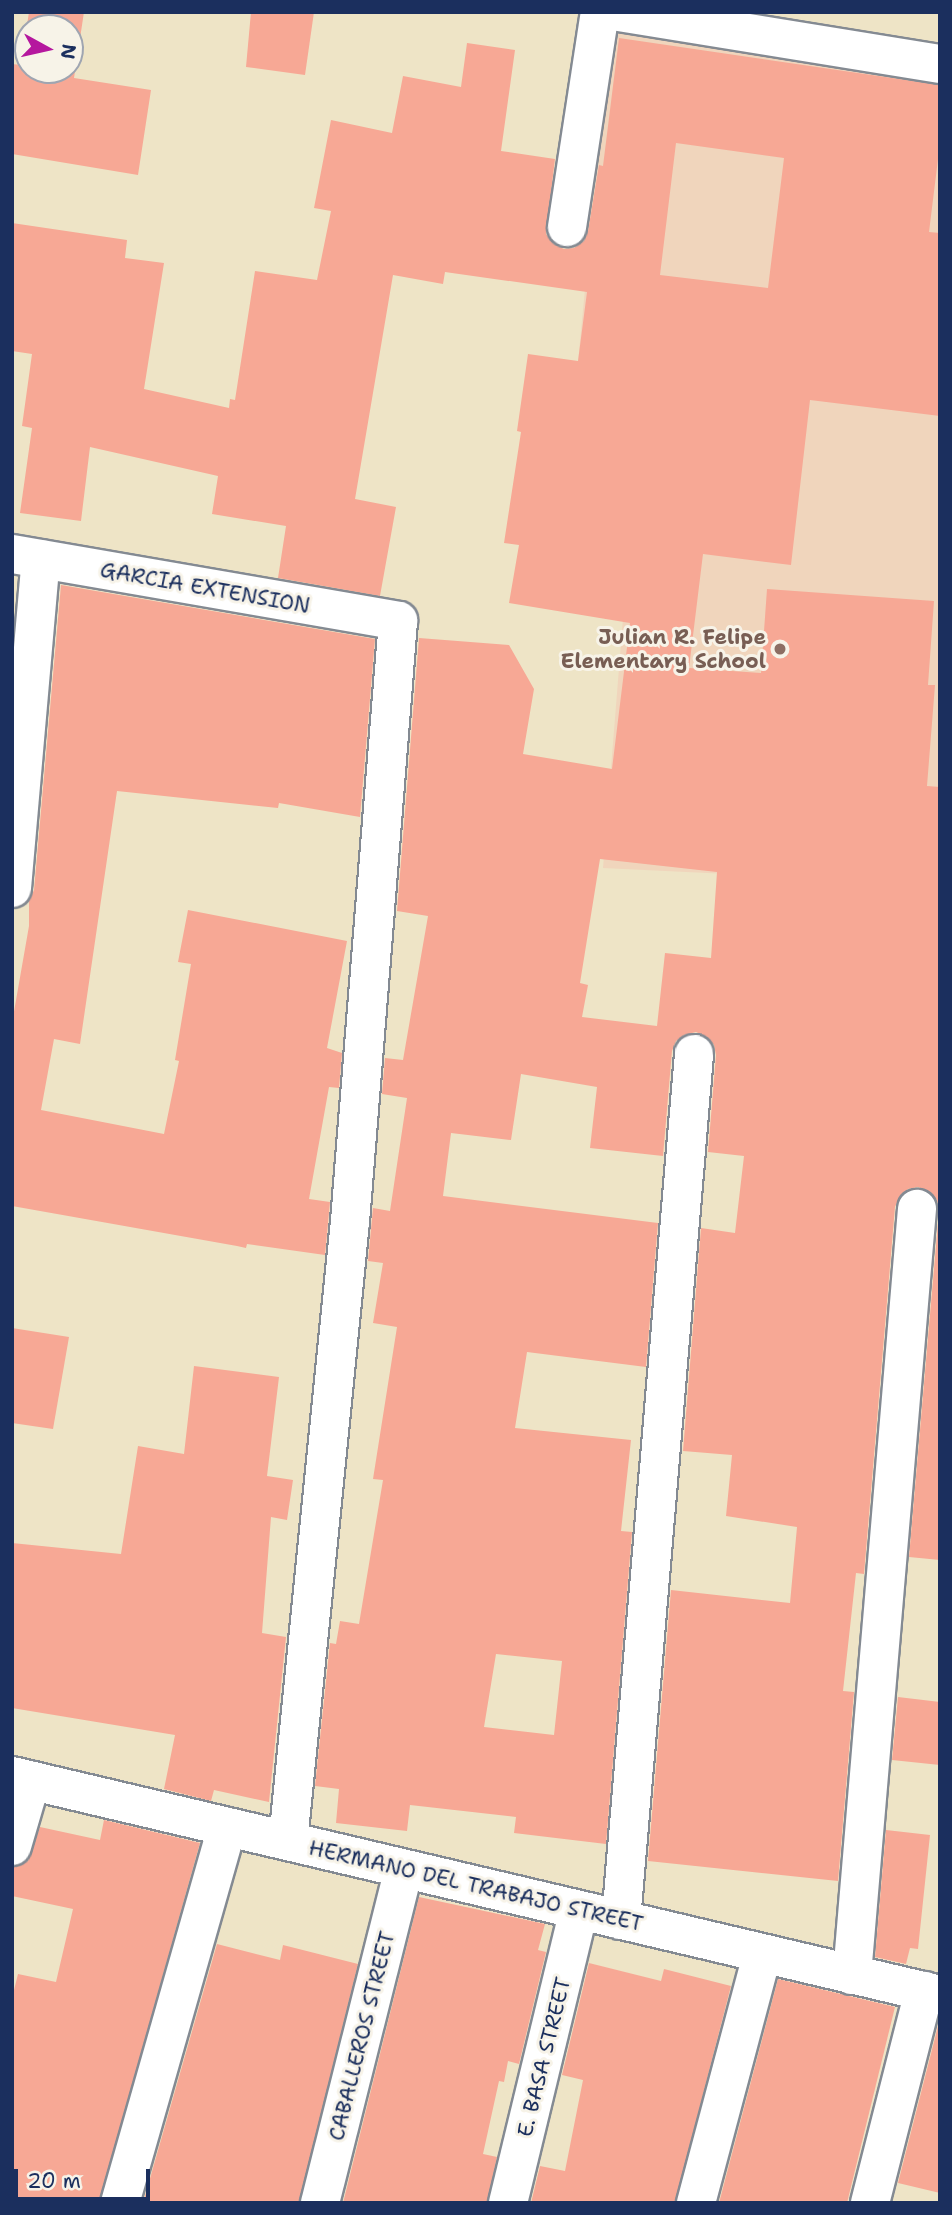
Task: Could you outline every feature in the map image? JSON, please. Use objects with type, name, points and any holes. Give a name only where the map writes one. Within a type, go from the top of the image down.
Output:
[{"type":"street","points":[[567,227],[600,12]]},
{"type":"street","points":[[619,12],[940,64]]},
{"type":"street","points":[[12,888],[27,556]]},
{"type":"street","name":"GARCIA EXTENSION","points":[[27,556],[398,621],[349,1221],[288,1841]]},
{"type":"street","points":[[621,1920],[694,1054]]},
{"type":"street","points":[[852,1975],[917,1209]]},
{"type":"street","points":[[12,1846],[21,1779]]},
{"type":"street","name":"HERMANO DEL TRABAJO STREET","points":[[21,1779],[932,1993]]},
{"type":"street","points":[[120,2203],[227,1827]]},
{"type":"street","name":"CABALLEROS STREET","points":[[320,2203],[404,1869]]},
{"type":"street","name":"E. BASA STREET","points":[[508,2203],[579,1910]]},
{"type":"street","points":[[696,2203],[762,1955]]},
{"type":"street","points":[[870,2203],[932,1993]]},
{"type":"shaded area","name":"Julian R. Felipe Elementary School","points":[[611,17],[940,71],[940,884],[603,868],[638,431],[572,425]]},
{"type":"building","points":[[29,12],[84,14],[29,14]]},
{"type":"building","points":[[251,12],[314,12],[305,75],[246,67]]},
{"type":"building","points":[[619,38],[940,85],[940,143],[929,232],[940,233],[940,416],[810,400],[791,565],[703,554],[689,668],[761,673],[767,589],[934,601],[928,685],[935,685],[927,786],[940,787],[940,1560],[909,1557],[939,1211],[937,1200],[930,1192],[918,1187],[908,1189],[900,1196],[895,1207],[864,1574],[856,1573],[843,1691],[854,1692],[838,1881],[648,1861],[671,1590],[790,1603],[797,1527],[726,1516],[732,1455],[683,1451],[701,1228],[735,1233],[744,1156],[708,1152],[716,1055],[714,1045],[707,1037],[696,1032],[684,1035],[676,1041],[672,1051],[663,1156],[590,1148],[597,1087],[521,1074],[511,1140],[451,1133],[443,1196],[658,1223],[646,1367],[527,1352],[515,1428],[631,1440],[621,1531],[632,1532],[606,1844],[514,1833],[516,1817],[410,1805],[407,1831],[336,1823],[339,1789],[315,1786],[330,1643],[336,1644],[340,1621],[359,1624],[383,1480],[373,1479],[397,1327],[373,1323],[383,1263],[368,1261],[373,1208],[390,1211],[407,1098],[382,1094],[385,1058],[403,1060],[428,916],[397,911],[419,638],[509,645],[534,689],[523,754],[612,769],[630,623],[509,603],[519,545],[504,543],[521,432],[517,431],[528,354],[578,361],[587,292],[445,272],[443,284],[393,275],[355,499],[396,507],[380,596],[278,578],[286,526],[212,514],[218,476],[90,447],[81,521],[20,513],[32,428],[22,426],[32,354],[12,351],[12,223],[127,240],[125,258],[164,263],[144,389],[229,408],[230,399],[235,400],[255,271],[317,280],[331,211],[314,208],[331,120],[392,133],[403,76],[461,87],[467,43],[515,50],[501,151],[555,159],[546,234],[554,244],[564,249],[574,248],[584,241],[599,165],[603,166]],"holes":[[[676,143],[784,158],[768,288],[660,275]],[[600,859],[717,872],[711,958],[665,953],[657,1026],[582,1017],[588,985],[580,983]],[[496,1654],[562,1661],[554,1735],[484,1727]]]},
{"type":"building","points":[[12,64],[14,84],[84,84],[84,80],[151,90],[138,175],[12,154]]},
{"type":"building","points":[[61,585],[375,639],[360,817],[279,803],[278,808],[117,791],[80,1044],[54,1039],[41,1110],[164,1134],[179,1061],[175,1060],[191,964],[178,962],[188,910],[347,941],[327,1048],[342,1053],[339,1088],[329,1087],[309,1199],[330,1202],[325,1255],[247,1244],[246,1248],[12,1206],[12,1023],[29,926],[29,901],[34,890]]},
{"type":"building","points":[[12,1328],[69,1337],[53,1429],[12,1423]]},
{"type":"building","points":[[194,1366],[279,1377],[267,1476],[293,1480],[287,1520],[271,1517],[262,1633],[286,1637],[269,1802],[214,1790],[211,1801],[164,1789],[175,1735],[12,1708],[12,1543],[121,1554],[138,1446],[184,1454]]},
{"type":"building","points":[[898,1697],[940,1702],[940,1765],[892,1760]]},
{"type":"building","points":[[104,1820],[200,1843],[99,2203],[12,2203],[12,1998],[18,1974],[56,1982],[73,1909],[12,1896],[12,1867],[28,1861],[40,1827],[100,1840]]},
{"type":"building","points":[[886,1830],[930,1835],[918,1949],[910,1948],[906,1964],[875,1957]]},
{"type":"building","points":[[419,1897],[545,1924],[538,1950],[546,1952],[519,2064],[508,2061],[504,2082],[499,2081],[483,2154],[497,2157],[487,2203],[343,2203]]},
{"type":"building","points":[[217,1944],[280,1960],[283,1945],[358,1964],[299,2203],[143,2203]]},
{"type":"building","points":[[589,1963],[661,1981],[664,1969],[731,1986],[675,2203],[531,2203],[540,2166],[565,2171],[583,2080],[562,2075]]},
{"type":"building","points":[[778,1979],[895,2007],[847,2203],[719,2203]]},
{"type":"building","points":[[938,2026],[940,2027],[940,2193],[898,2183]]},
{"type":"place","name":"Julian R. Felipe Elementary School","points":[[780,649]]}]
